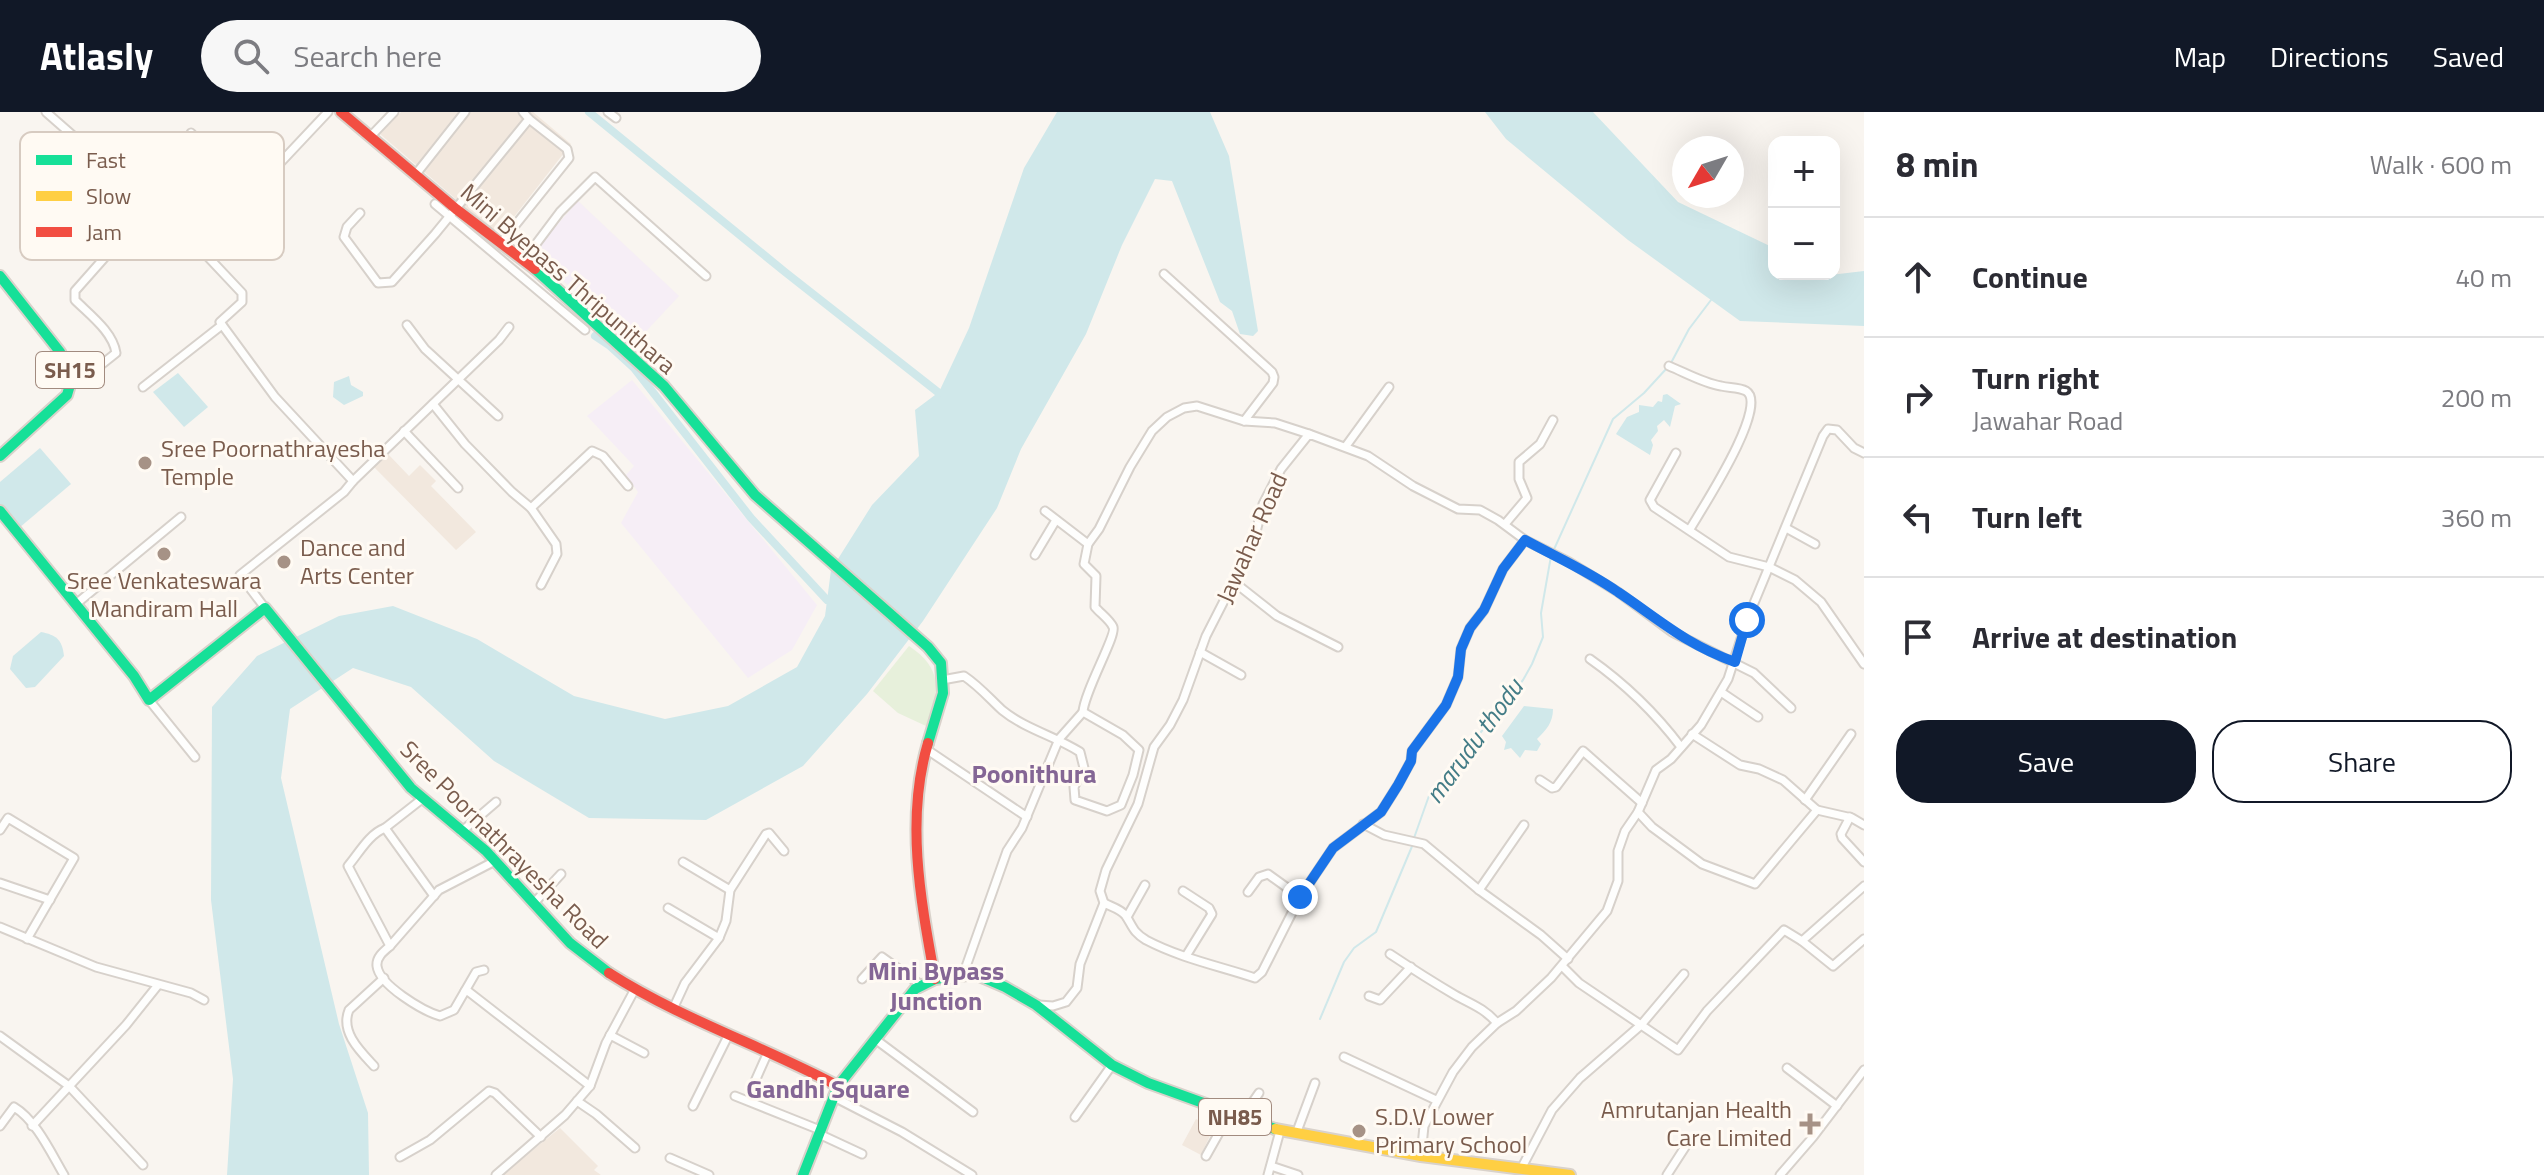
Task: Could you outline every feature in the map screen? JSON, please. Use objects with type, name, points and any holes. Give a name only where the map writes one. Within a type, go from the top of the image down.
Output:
[{"type":"main road","name":"Mini Byepass Thripunithara","points":[[341,112],[416,174],[453,212],[524,260],[627,350],[664,386],[755,495],[928,647],[941,663],[942,680]]},
{"type":"main road","name":"SH15","points":[[0,276],[60,352],[72,378],[67,395],[2,450]]},
{"type":"main road","points":[[0,511],[134,676],[149,700],[265,608]]},
{"type":"main road","name":"Sree Poornathrayesha Road","points":[[265,608],[422,799],[495,861],[601,969],[673,1009],[838,1086]]},
{"type":"main road","points":[[935,979],[923,914],[916,807],[926,749],[943,693],[942,680]]},
{"type":"main road","name":"NH85","points":[[803,1175],[838,1086],[921,985],[935,979],[975,974],[1036,1005],[1112,1065],[1148,1083],[1229,1115],[1280,1131],[1421,1156],[1570,1175]]},
{"type":"street","points":[[46,112],[69,132]]},
{"type":"street","points":[[284,157],[328,112]]},
{"type":"street","points":[[370,137],[394,112]]},
{"type":"street","points":[[416,174],[465,112]]},
{"type":"street","points":[[608,112],[616,118]]},
{"type":"street","points":[[360,213],[347,227],[344,237],[378,283],[392,282],[453,212],[526,115],[567,149],[569,158],[499,257]]},
{"type":"street","points":[[524,260],[560,212],[595,177],[706,276]]},
{"type":"street","points":[[435,204],[453,212],[499,257],[585,330]]},
{"type":"street","points":[[72,378],[87,376],[116,353],[109,335],[75,300],[75,291],[102,260]]},
{"type":"street","points":[[211,260],[242,293],[242,302],[220,322],[275,397],[353,481]]},
{"type":"street","points":[[1164,274],[1272,372],[1273,383],[1244,421]]},
{"type":"street","points":[[143,387],[222,325]]},
{"type":"street","points":[[407,325],[425,349],[498,416]]},
{"type":"street","points":[[265,608],[240,575],[344,492],[509,327]]},
{"type":"street","points":[[1669,366],[1719,386],[1744,389],[1751,396],[1753,406],[1736,450],[1690,529]]},
{"type":"street","points":[[1346,446],[1389,387]]},
{"type":"street","points":[[433,404],[465,444],[531,508],[556,544],[557,554],[541,585]]},
{"type":"street","points":[[963,975],[1007,851],[1027,817],[1059,739],[1083,712],[1089,687],[1114,637],[1113,627],[1095,607],[1096,576],[1084,564],[1083,556],[1130,467],[1159,423],[1184,408],[1197,406],[1244,421],[1275,423],[1346,446],[1458,509],[1480,510],[1525,540],[1618,592],[1672,632],[1754,673],[1791,708]]},
{"type":"street","points":[[1505,524],[1527,498],[1519,479],[1519,462],[1540,444],[1553,420]]},
{"type":"street","points":[[1421,1156],[1424,1126],[1436,1100],[1472,1047],[1497,1023],[1516,1011],[1565,963],[1607,911],[1618,881],[1618,851],[1625,831],[1638,812],[1656,770],[1701,725],[1721,692],[1735,662],[1747,620],[1828,429],[1837,430],[1854,448],[1864,453]]},
{"type":"street","points":[[404,431],[458,488]]},
{"type":"street","name":"Jawahar Road","points":[[1036,1005],[1053,1006],[1066,1002],[1077,988],[1080,964],[1104,903],[1100,891],[1106,870],[1138,804],[1154,747],[1183,700],[1200,652],[1253,544],[1263,504],[1281,469],[1309,434]]},
{"type":"street","points":[[531,508],[592,451],[603,456],[628,486]]},
{"type":"street","points":[[1676,453],[1650,500],[1654,507],[1729,557],[1769,567],[1795,580],[1821,602],[1864,664]]},
{"type":"street","points":[[1045,511],[1088,544]]},
{"type":"street","points":[[76,604],[181,517]]},
{"type":"street","points":[[1035,555],[1056,520]]},
{"type":"street","points":[[1786,528],[1815,544]]},
{"type":"street","points":[[1104,903],[1120,910],[1127,917],[1130,927],[1145,939],[1255,978],[1262,972],[1300,897],[1333,848],[1381,812],[1398,785],[1411,761],[1412,751],[1446,705],[1458,677],[1461,649],[1470,628],[1484,610],[1503,569],[1525,540]]},
{"type":"street","points":[[1234,582],[1277,616],[1338,647]]},
{"type":"street","points":[[1200,652],[1241,675]]},
{"type":"street","points":[[1590,659],[1613,675],[1665,726],[1681,747]]},
{"type":"street","points":[[942,680],[964,676],[983,688],[1002,710],[1080,752],[1084,768],[1074,787],[1075,800],[1107,811],[1121,805],[1139,750],[1123,735],[1083,712]]},
{"type":"street","points":[[1721,692],[1758,717]]},
{"type":"street","points":[[149,700],[195,757]]},
{"type":"street","points":[[1692,734],[1740,765],[1759,769],[1783,780],[1817,810],[1850,817],[1864,825]]},
{"type":"street","points":[[1805,800],[1851,734]]},
{"type":"street","points":[[926,749],[1027,817]]},
{"type":"street","points":[[1540,780],[1552,788],[1556,787],[1583,751],[1642,803]]},
{"type":"street","points":[[390,946],[348,866],[380,829],[422,799]]},
{"type":"street","points":[[461,832],[496,802]]},
{"type":"street","points":[[1638,812],[1652,827],[1702,864],[1755,884],[1817,810]]},
{"type":"street","points":[[0,830],[4,816],[74,858],[27,939]]},
{"type":"street","points":[[1850,817],[1842,838],[1864,862]]},
{"type":"street","points":[[1363,824],[1384,835],[1424,844],[1479,890],[1541,935],[1579,983],[1678,1050],[1707,1011],[1784,930],[1833,966],[1864,939]]},
{"type":"street","points":[[1479,890],[1524,825]]},
{"type":"street","points":[[385,828],[434,896]]},
{"type":"street","points":[[673,1009],[685,983],[719,938],[726,921],[730,890],[767,833],[784,851]]},
{"type":"street","points":[[484,970],[476,972],[454,1010],[440,1016],[413,1004],[384,978],[376,963],[439,890],[495,861]]},
{"type":"street","points":[[683,862],[730,890]]},
{"type":"street","points":[[534,903],[561,874]]},
{"type":"street","points":[[1248,892],[1259,877],[1268,874],[1300,897]]},
{"type":"street","points":[[0,883],[50,900]]},
{"type":"street","points":[[1127,917],[1145,885]]},
{"type":"street","points":[[1802,941],[1864,886]]},
{"type":"street","points":[[1183,891],[1209,908],[1212,914],[1186,956]]},
{"type":"street","points":[[668,908],[719,938]]},
{"type":"street","points":[[0,927],[96,967],[191,993],[204,1000]]},
{"type":"street","points":[[1390,954],[1455,995],[1474,1003],[1497,1023]]},
{"type":"street","points":[[862,979],[882,957],[921,985]]},
{"type":"street","points":[[1369,996],[1380,1000],[1387,996],[1411,967]]},
{"type":"street","points":[[1521,1169],[1552,1110],[1580,1078],[1641,1025],[1684,974]]},
{"type":"street","points":[[374,1066],[350,1036],[346,1015],[384,978]]},
{"type":"street","points":[[32,1126],[126,1025],[158,985]]},
{"type":"street","points":[[496,1175],[541,1137],[590,1086],[610,1035],[635,989]]},
{"type":"street","points":[[465,991],[590,1086]]},
{"type":"street","points":[[693,1106],[729,1034]]},
{"type":"street","points":[[610,1035],[644,1053]]},
{"type":"street","points":[[0,1036],[69,1086],[143,1165]]},
{"type":"street","points":[[875,1039],[973,1112]]},
{"type":"street","points":[[752,1088],[768,1052]]},
{"type":"street","points":[[1344,1057],[1436,1100]]},
{"type":"street","points":[[1075,1117],[1112,1065]]},
{"type":"street","points":[[1787,1068],[1837,1106]]},
{"type":"street","points":[[1780,1175],[1792,1164],[1864,1070]]},
{"type":"street","points":[[1296,1134],[1315,1083]]},
{"type":"street","points":[[400,1157],[430,1140],[489,1091],[495,1093],[541,1137]]},
{"type":"street","points":[[1241,1119],[1259,1093]]},
{"type":"street","points":[[735,1096],[820,1132],[862,1154]]},
{"type":"street","points":[[834,1097],[902,1132],[972,1175]]},
{"type":"street","points":[[577,1101],[635,1148]]},
{"type":"street","points":[[0,1126],[14,1107],[23,1113],[64,1175]]},
{"type":"street","points":[[1206,1156],[1229,1115]]},
{"type":"street","points":[[1268,1175],[1280,1131]]},
{"type":"street","points":[[1667,1175],[1687,1144]]},
{"type":"street","points":[[670,1158],[709,1175]]},
{"type":"street","points":[[1473,1175],[1478,1163]]},
{"type":"street","points":[[1271,1166],[1298,1175]]},
{"type":"shaded area","points":[[401,112],[533,112],[571,144],[499,236],[380,134]]},
{"type":"shaded area","points":[[578,201],[679,296],[637,341],[531,255]]},
{"type":"shaded area","points":[[632,380],[817,605],[792,650],[748,678],[621,523],[638,492],[626,475],[634,466],[587,416]]},
{"type":"shaded area","points":[[387,453],[409,476],[420,465],[436,481],[431,486],[476,532],[456,550],[374,467]]},
{"type":"shaded area","points":[[1196,1119],[1214,1127],[1201,1155],[1182,1145]]},
{"type":"shaded area","points":[[560,1128],[598,1166],[594,1170],[601,1175],[502,1175]]},
{"type":"green space","points":[[909,646],[928,663],[936,681],[934,702],[926,726],[898,713],[873,691]]},
{"type":"water","points":[[1057,112],[1210,112],[1229,156],[1258,331],[1253,336],[1240,334],[1232,311],[1220,302],[1172,181],[1155,179],[1122,245],[1086,334],[1021,449],[997,508],[923,621],[867,694],[803,766],[706,820],[589,818],[494,761],[411,687],[353,668],[290,709],[281,778],[339,1024],[368,1113],[369,1175],[227,1175],[233,1079],[211,900],[212,707],[257,656],[339,616],[393,606],[477,639],[574,696],[665,719],[728,706],[797,667],[825,616],[831,570],[872,505],[919,456],[915,410],[939,392],[969,328],[1024,168]]},
{"type":"water","points":[[1485,112],[1593,112],[1672,196],[1672,208],[1691,208],[1768,245],[1768,280],[1840,280],[1840,274],[1864,271],[1864,326],[1740,321],[1628,240],[1506,139]]},
{"type":"water","points":[[178,373],[208,407],[184,427],[153,392]]},
{"type":"water","points":[[349,376],[351,385],[363,392],[363,396],[344,405],[333,397],[334,382]]},
{"type":"water","points":[[1667,394],[1681,404],[1675,406],[1670,427],[1664,420],[1657,426],[1658,431],[1651,440],[1650,455],[1616,434],[1627,417],[1639,412],[1639,405],[1653,407],[1658,401],[1662,402],[1663,395]]},
{"type":"water","points":[[40,448],[71,484],[19,528],[0,506],[0,482]]},
{"type":"water","points":[[41,632],[57,639],[64,656],[35,687],[26,688],[10,669],[13,656]]},
{"type":"water","points":[[1524,706],[1553,709],[1553,714],[1537,739],[1541,744],[1537,751],[1525,750],[1520,758],[1511,748],[1504,750],[1506,742],[1502,736]]},
{"type":"waterway","points":[[589,112],[939,393]]},
{"type":"waterway","points":[[1671,363],[1689,329],[1711,300]]},
{"type":"waterway","points":[[595,336],[634,368],[751,518],[827,600]]},
{"type":"waterway","name":"marudu thodu","points":[[1414,838],[1430,793],[1450,774],[1532,664],[1543,637],[1541,613],[1551,556],[1613,419],[1667,368]]},
{"type":"waterway","name":"marudu thodu","points":[[1320,1019],[1344,962],[1354,948],[1376,932],[1413,844]]},
{"type":"traffic: fast","points":[[535,269],[664,386],[755,495],[928,647],[941,663],[943,693],[928,743]]},
{"type":"traffic: fast","points":[[0,276],[60,352],[72,378],[67,395],[0,456]]},
{"type":"traffic: fast","points":[[0,511],[134,676],[149,700],[265,608],[411,788],[486,851],[570,943],[609,973]]},
{"type":"traffic: fast","points":[[803,1175],[838,1086],[915,989],[935,979],[975,974],[1036,1005],[1112,1065],[1148,1083],[1275,1129]]},
{"type":"traffic: slow","points":[[1275,1129],[1421,1156],[1570,1175]]},
{"type":"traffic: jam","points":[[341,112],[456,209],[535,269]]},
{"type":"traffic: jam","points":[[928,743],[921,772],[916,831],[921,891],[935,979]]},
{"type":"traffic: jam","points":[[609,973],[693,1018],[838,1086]]},
{"type":"place","name":"Sree Poornathrayesha Temple","points":[[145,463]]},
{"type":"place","name":"Sree Venkateswara Mandiram Hall","points":[[164,554]]},
{"type":"place","name":"Dance and Arts Center","points":[[284,562]]},
{"type":"place","name":"Amrutanjan Health Care Limited","points":[[1810,1124]]},
{"type":"place","name":"S.D.V Lower Primary School","points":[[1359,1131]]},
{"type":"district","name":"Poonithura","points":[[1034,774]]},
{"type":"district","name":"Mini Bypass Junction","points":[[936,986]]},
{"type":"district","name":"Gandhi Square","points":[[828,1089]]},
{"type":"route","points":[[1300,897],[1333,848],[1381,812],[1411,761],[1412,751],[1446,705],[1458,677],[1461,649],[1470,628],[1484,610],[1503,569],[1525,540],[1595,577],[1672,632],[1710,653],[1735,662],[1747,620]]}]
